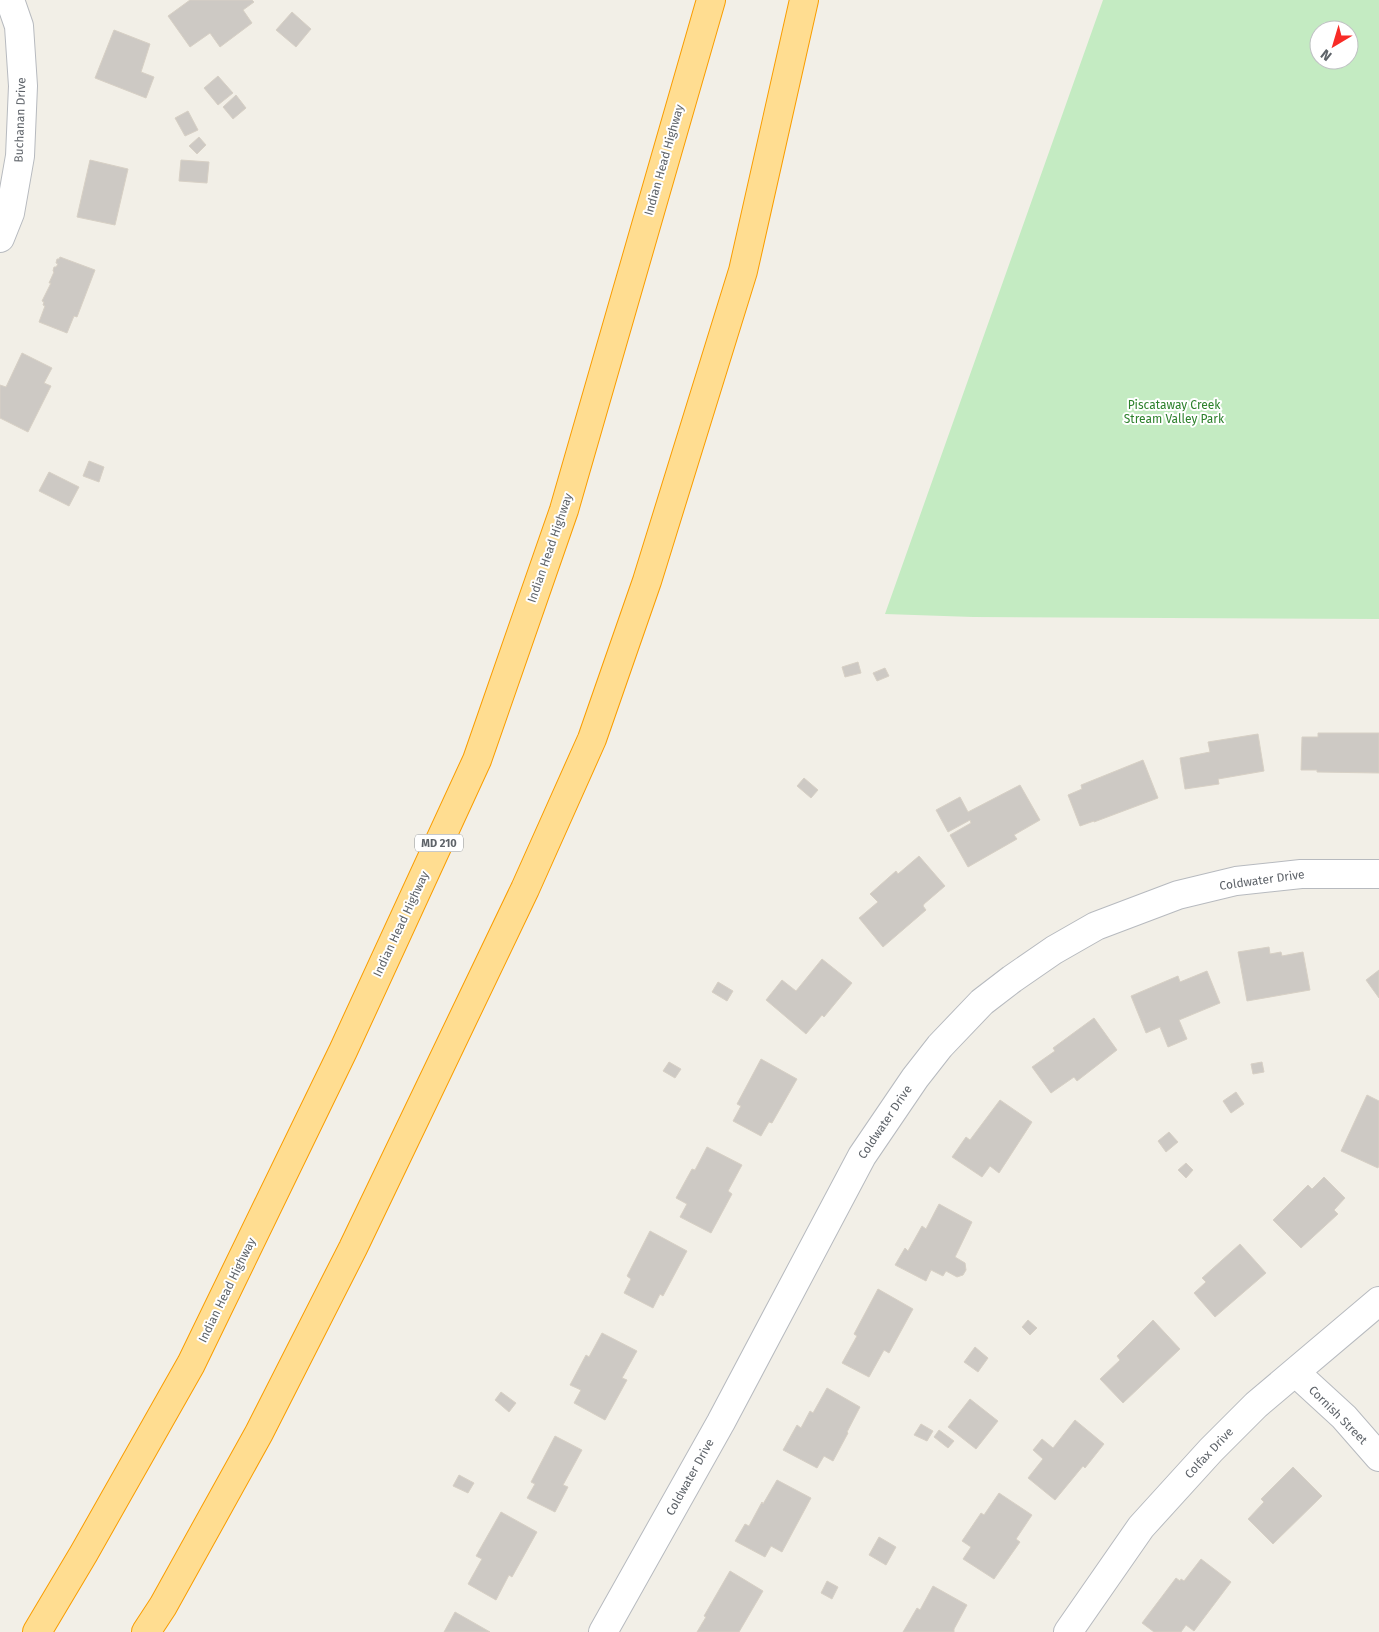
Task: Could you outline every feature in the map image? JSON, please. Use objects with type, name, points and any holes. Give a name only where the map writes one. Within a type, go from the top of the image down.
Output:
[{"type":"highway","name":"Indian Head Highway","points":[[36,1632],[84,1553],[191,1364],[343,1051],[477,760],[564,510],[710,0]]},
{"type":"highway","points":[[146,1632],[168,1598],[259,1433],[352,1248],[521,898],[592,739],[647,581],[743,271],[804,0]]},
{"type":"street","name":"Buchanan Drive","points":[[0,238],[10,212],[20,156],[22,96],[19,26],[10,0]]},
{"type":"street","name":"Coldwater Drive","points":[[603,1632],[721,1422],[862,1156],[915,1078],[940,1046],[982,1002],[1033,964],[1096,926],[1178,895],[1236,881],[1301,874],[1379,874]]},
{"type":"street","name":"Colfax Drive","points":[[1068,1632],[1141,1527],[1212,1450],[1256,1405],[1379,1301]]},
{"type":"street","name":"Cornish Street","points":[[1296,1373],[1344,1417],[1379,1457]]},
{"type":"green space","name":"Piscataway Creek Stream Valley Park","points":[[1103,0],[1379,0],[1379,619],[973,617],[885,614]]},
{"type":"building","points":[[190,0],[252,0],[254,2],[243,10],[252,23],[220,47],[210,33],[190,47],[168,16]]},
{"type":"building","points":[[292,12],[311,29],[296,47],[276,30]]},
{"type":"building","points":[[114,30],[150,44],[141,72],[154,77],[146,98],[95,78]]},
{"type":"building","points":[[218,76],[233,93],[218,105],[204,88]]},
{"type":"building","points":[[236,95],[246,108],[233,119],[223,107]]},
{"type":"building","points":[[188,111],[198,130],[185,136],[175,118]]},
{"type":"building","points":[[199,137],[206,145],[197,154],[189,146]]},
{"type":"building","points":[[90,160],[128,169],[115,225],[77,217]]},
{"type":"building","points":[[181,160],[209,162],[207,183],[179,181]]},
{"type":"building","points":[[60,257],[95,270],[77,317],[74,316],[67,333],[39,322],[45,306],[42,301],[51,283],[49,283],[54,267],[58,264],[56,263],[57,259]]},
{"type":"building","points":[[22,353],[52,368],[44,383],[51,386],[28,432],[0,418],[0,385],[6,387]]},
{"type":"building","points":[[89,461],[104,467],[99,482],[83,476]]},
{"type":"building","points":[[49,472],[79,487],[69,506],[39,491]]},
{"type":"building","points":[[858,662],[861,673],[845,677],[842,667]]},
{"type":"building","points":[[885,668],[889,676],[877,681],[873,673]]},
{"type":"building","points":[[1318,733],[1379,733],[1379,773],[1301,770],[1302,737],[1318,737]]},
{"type":"building","points":[[1258,734],[1264,771],[1218,779],[1219,784],[1185,789],[1180,758],[1210,752],[1208,742]]},
{"type":"building","points":[[1143,760],[1158,798],[1080,826],[1068,795],[1082,789],[1081,785]]},
{"type":"building","points":[[804,778],[818,790],[811,798],[797,786]]},
{"type":"building","points":[[1020,785],[1040,820],[1014,835],[1017,839],[968,867],[950,835],[971,823],[970,820],[948,832],[936,810],[960,797],[968,812]]},
{"type":"building","points":[[919,856],[945,886],[924,904],[923,906],[926,910],[883,947],[859,918],[878,902],[870,894],[896,871],[898,874]]},
{"type":"building","points":[[1269,947],[1270,954],[1281,952],[1282,956],[1303,952],[1310,990],[1247,1001],[1238,952]]},
{"type":"building","points":[[822,959],[852,983],[824,1017],[822,1015],[806,1034],[766,1000],[782,980],[796,991]]},
{"type":"building","points":[[1379,970],[1379,998],[1366,980]]},
{"type":"building","points":[[1207,971],[1220,1003],[1179,1020],[1187,1039],[1168,1047],[1160,1027],[1146,1033],[1131,996],[1178,976],[1180,982]]},
{"type":"building","points":[[718,982],[733,991],[727,1001],[712,992]]},
{"type":"building","points":[[1094,1018],[1117,1050],[1077,1081],[1074,1077],[1051,1093],[1032,1067],[1055,1051],[1053,1048]]},
{"type":"building","points":[[761,1059],[797,1079],[772,1123],[769,1122],[761,1136],[733,1121],[741,1106],[737,1104]]},
{"type":"building","points":[[669,1062],[681,1069],[675,1078],[663,1071]]},
{"type":"building","points":[[1262,1062],[1264,1072],[1253,1074],[1251,1064]]},
{"type":"building","points":[[1236,1092],[1244,1104],[1231,1113],[1223,1101]]},
{"type":"building","points":[[1367,1095],[1379,1101],[1378,1168],[1341,1151]]},
{"type":"building","points":[[1000,1100],[1032,1122],[999,1173],[990,1166],[982,1177],[952,1157],[966,1137],[970,1140]]},
{"type":"building","points":[[1169,1132],[1178,1142],[1166,1152],[1158,1141]]},
{"type":"building","points":[[707,1147],[742,1165],[728,1191],[732,1194],[711,1233],[680,1217],[687,1204],[676,1198],[692,1169],[695,1170]]},
{"type":"building","points":[[1186,1163],[1193,1170],[1186,1178],[1178,1170]]},
{"type":"building","points":[[1324,1177],[1345,1198],[1334,1210],[1338,1214],[1301,1248],[1273,1220],[1308,1185],[1312,1189]]},
{"type":"building","points":[[939,1204],[972,1222],[955,1257],[965,1263],[966,1270],[963,1275],[957,1277],[946,1271],[943,1276],[931,1270],[926,1281],[895,1265],[905,1248],[908,1251],[922,1226],[926,1229]]},
{"type":"building","points":[[650,1231],[687,1251],[663,1296],[660,1294],[653,1308],[624,1293],[631,1279],[627,1276]]},
{"type":"building","points":[[1240,1244],[1266,1273],[1215,1317],[1194,1293],[1206,1282],[1202,1278]]},
{"type":"building","points":[[878,1289],[913,1309],[889,1353],[884,1350],[869,1377],[842,1363],[857,1336],[854,1334]]},
{"type":"building","points":[[1028,1320],[1037,1328],[1030,1335],[1022,1327]]},
{"type":"building","points":[[1153,1320],[1180,1349],[1123,1403],[1100,1379],[1120,1360],[1117,1356]]},
{"type":"building","points":[[602,1333],[637,1351],[622,1378],[627,1380],[605,1420],[574,1403],[581,1390],[570,1385],[586,1355],[589,1357]]},
{"type":"building","points":[[975,1347],[988,1358],[978,1372],[964,1362]]},
{"type":"building","points":[[827,1388],[860,1407],[833,1461],[824,1456],[817,1468],[783,1450],[797,1425],[801,1428],[810,1411],[813,1413]]},
{"type":"building","points":[[501,1392],[516,1403],[509,1412],[495,1400]]},
{"type":"building","points":[[970,1399],[998,1421],[976,1449],[948,1427]]},
{"type":"building","points":[[1075,1420],[1104,1444],[1085,1468],[1083,1466],[1055,1500],[1028,1478],[1043,1459],[1033,1450],[1042,1439],[1053,1448]]},
{"type":"building","points":[[921,1424],[933,1431],[927,1441],[914,1435]]},
{"type":"building","points":[[939,1430],[954,1441],[948,1448],[934,1437]]},
{"type":"building","points":[[555,1436],[582,1450],[563,1485],[568,1487],[555,1512],[527,1498],[535,1484],[531,1482]]},
{"type":"building","points":[[1293,1467],[1322,1496],[1273,1544],[1248,1519],[1264,1502],[1261,1499]]},
{"type":"building","points":[[459,1475],[474,1483],[468,1493],[453,1486]]},
{"type":"building","points":[[777,1480],[811,1498],[782,1552],[771,1546],[765,1557],[735,1541],[745,1524],[749,1526]]},
{"type":"building","points":[[999,1493],[1032,1515],[1016,1539],[1020,1542],[994,1579],[963,1559],[971,1547],[962,1541],[981,1513],[984,1515]]},
{"type":"building","points":[[501,1512],[537,1532],[512,1577],[509,1575],[496,1600],[468,1584],[482,1559],[476,1556]]},
{"type":"building","points":[[879,1537],[896,1547],[886,1565],[869,1555]]},
{"type":"building","points":[[1201,1559],[1231,1582],[1194,1631],[1186,1625],[1181,1632],[1154,1632],[1142,1623],[1176,1578],[1184,1581]]},
{"type":"building","points":[[730,1571],[763,1591],[739,1632],[697,1632],[706,1617],[704,1616]]},
{"type":"building","points":[[827,1581],[838,1587],[832,1599],[821,1593]]},
{"type":"building","points":[[933,1586],[967,1605],[954,1632],[903,1632],[917,1608],[920,1610]]},
{"type":"building","points":[[455,1612],[490,1632],[444,1632]]}]
